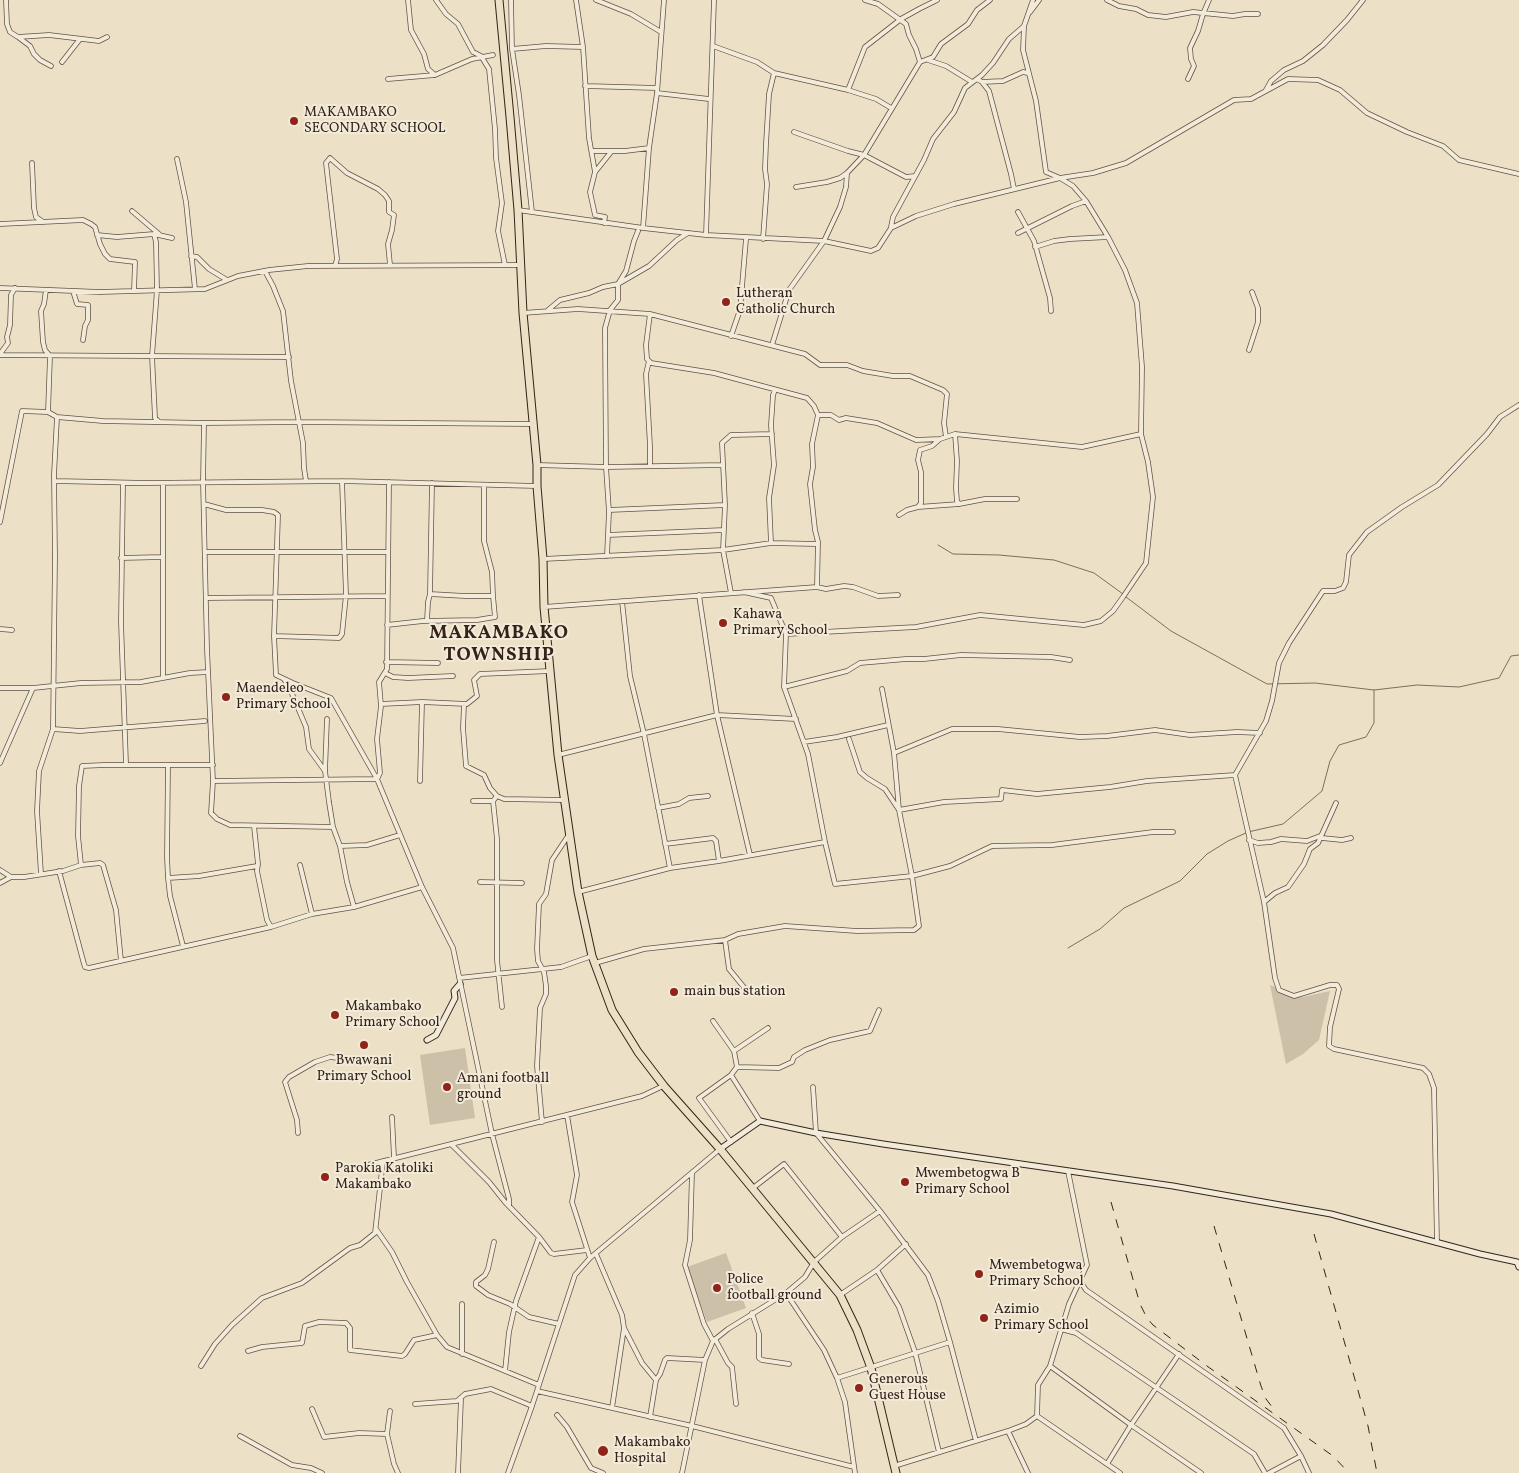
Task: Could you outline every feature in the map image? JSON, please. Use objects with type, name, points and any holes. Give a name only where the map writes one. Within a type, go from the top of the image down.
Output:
[{"type":"highway","points":[[499,0],[518,210],[523,313],[537,465],[544,607],[558,756],[578,892],[593,960],[612,1010],[638,1052],[664,1086],[720,1150],[840,1295],[857,1330],[871,1368],[895,1470]]},
{"type":"street","points":[[6,0],[7,24],[10,32],[30,46],[40,60],[51,66]]},
{"type":"street","points":[[408,0],[411,30],[424,54],[428,69],[435,76]]},
{"type":"street","points":[[436,0],[446,14],[463,30],[473,52],[481,56],[489,69],[496,158],[502,204],[498,231],[505,265]]},
{"type":"street","points":[[511,0],[512,49],[532,212]]},
{"type":"street","points":[[576,0],[583,47],[589,138],[596,172]]},
{"type":"street","points":[[596,0],[631,14],[661,32]]},
{"type":"street","points":[[643,228],[664,0]]},
{"type":"street","points":[[706,236],[709,98],[714,0]]},
{"type":"street","points":[[865,0],[878,4],[906,24],[908,35],[916,49],[920,62]]},
{"type":"street","points":[[848,90],[865,46],[901,20],[937,0]]},
{"type":"street","points":[[796,187],[827,182],[840,178],[847,173],[864,155],[920,62],[932,57],[941,44],[968,24],[977,10],[990,0]]},
{"type":"street","points":[[786,634],[916,627],[980,614],[1077,625],[1101,621],[1113,611],[1146,563],[1152,498],[1148,462],[1141,434],[1142,367],[1137,304],[1125,270],[1086,201],[1073,186],[1046,172],[1036,101],[1023,50],[1024,26],[1033,0]]},
{"type":"street","points":[[1028,14],[1039,0]]},
{"type":"street","points":[[1107,0],[1119,6],[1136,9],[1148,15],[1166,17],[1193,12],[1233,16],[1258,14]]},
{"type":"street","points":[[1188,80],[1194,66],[1190,48],[1209,0]]},
{"type":"street","points":[[1265,91],[1271,82],[1284,70],[1303,61],[1323,45],[1363,0]]},
{"type":"street","points":[[518,210],[706,236],[824,241],[871,251],[878,248],[891,228],[893,217],[924,160],[933,139],[954,112],[965,88],[993,63],[1009,39],[1024,26]]},
{"type":"street","points":[[18,37],[49,35],[99,41],[106,37]]},
{"type":"street","points":[[62,62],[80,39]]},
{"type":"street","points":[[713,46],[757,62],[774,74],[848,90],[876,99],[891,108]]},
{"type":"street","points":[[512,49],[583,47]]},
{"type":"street","points":[[388,79],[435,76],[481,56],[493,55]]},
{"type":"street","points":[[926,60],[946,66],[982,82],[1003,81],[1023,72],[1028,72]]},
{"type":"street","points":[[763,239],[767,184],[765,169],[769,94],[774,74]]},
{"type":"street","points":[[891,228],[916,216],[1014,189],[1060,178],[1093,173],[1126,164],[1234,100],[1251,99],[1288,79],[1318,80],[1340,90],[1367,113],[1442,146],[1459,160],[1519,174]]},
{"type":"street","points":[[982,82],[989,91],[994,106],[1014,189]]},
{"type":"street","points":[[585,86],[657,91],[709,98]]},
{"type":"street","points":[[794,132],[864,155],[906,177],[915,176]]},
{"type":"street","points":[[592,151],[610,152],[649,148]]},
{"type":"street","points":[[604,223],[605,217],[595,215],[590,192],[596,172],[610,152]]},
{"type":"street","points":[[335,266],[337,259],[326,163],[330,158],[347,173],[378,189],[389,201],[389,212],[394,215],[388,244],[390,265]]},
{"type":"street","points":[[177,159],[186,202],[195,289]]},
{"type":"street","points":[[32,162],[34,208],[36,217],[43,222]]},
{"type":"street","points":[[772,346],[789,290],[824,241],[840,207],[846,187],[847,173]]},
{"type":"street","points":[[1018,233],[1086,201]]},
{"type":"street","points":[[132,211],[161,235]]},
{"type":"street","points":[[1018,212],[1028,228],[1035,246],[1050,298],[1051,311]]},
{"type":"street","points":[[0,224],[82,220],[95,227],[105,254],[110,258],[135,262],[134,291]]},
{"type":"street","points":[[607,556],[609,510],[606,467],[605,328],[610,310],[618,300],[618,284],[626,271],[638,231]]},
{"type":"street","points":[[547,311],[560,300],[618,284],[649,266],[676,240],[688,233]]},
{"type":"street","points":[[97,235],[117,237],[154,234],[172,238]]},
{"type":"street","points":[[154,234],[157,249],[157,290],[152,356],[155,418],[160,423]]},
{"type":"street","points":[[1035,246],[1070,239],[1108,238]]},
{"type":"street","points":[[731,336],[740,310],[746,239]]},
{"type":"street","points":[[191,256],[196,257],[209,269],[227,280]]},
{"type":"street","points":[[0,288],[100,292],[205,289],[238,276],[308,266],[521,265]]},
{"type":"street","points":[[265,271],[274,286],[283,311],[298,422],[303,443],[306,481]]},
{"type":"street","points":[[0,354],[8,343],[11,295],[15,288]]},
{"type":"street","points":[[46,290],[41,311],[43,342],[45,350],[50,356],[48,412]]},
{"type":"street","points":[[73,291],[77,304],[88,305],[88,320],[83,340]]},
{"type":"street","points":[[1249,350],[1258,322],[1258,308],[1252,292]]},
{"type":"street","points":[[523,313],[578,309],[650,314],[805,354],[820,365],[847,365],[863,372],[910,376],[943,390],[947,394],[944,423],[946,437]]},
{"type":"street","points":[[650,314],[646,345],[647,359],[649,361],[646,374],[650,465]]},
{"type":"street","points":[[0,354],[289,357]]},
{"type":"street","points":[[649,361],[714,373],[807,398],[814,406],[818,415],[812,444],[814,467],[810,484],[818,544],[818,587]]},
{"type":"street","points":[[771,543],[769,498],[774,465],[772,413],[775,390]]},
{"type":"street","points":[[1437,1243],[1434,1088],[1429,1074],[1422,1068],[1334,1049],[1329,1046],[1328,1039],[1339,989],[1336,985],[1330,985],[1294,996],[1279,990],[1275,978],[1264,902],[1235,775],[1260,733],[1272,700],[1279,663],[1288,643],[1323,592],[1336,591],[1343,588],[1346,582],[1349,555],[1367,532],[1402,506],[1438,484],[1482,439],[1500,417],[1519,405]]},
{"type":"street","points":[[0,522],[22,411],[48,412],[57,417],[103,421],[160,423],[532,424]]},
{"type":"street","points":[[818,415],[832,415],[839,420],[846,418],[877,423],[916,440],[940,439],[955,434],[1082,447],[1141,434]]},
{"type":"street","points":[[41,874],[38,811],[39,771],[53,729],[57,417]]},
{"type":"street","points":[[204,422],[203,482],[206,598],[213,765],[211,813],[217,819],[230,825],[333,828]]},
{"type":"street","points":[[731,593],[723,550],[725,505],[722,443],[731,435],[772,434]]},
{"type":"street","points":[[955,434],[956,488],[959,504]]},
{"type":"street","points":[[918,507],[921,503],[922,491],[922,472],[918,460],[920,450],[932,446],[940,439]]},
{"type":"street","points":[[537,465],[606,467],[723,464]]},
{"type":"street","points":[[55,481],[163,483],[342,481],[537,486]]},
{"type":"street","points":[[274,636],[340,637],[342,634],[346,595],[342,481]]},
{"type":"street","points":[[123,482],[121,558],[122,682],[126,764]]},
{"type":"street","points":[[377,779],[380,773],[377,739],[381,704],[379,682],[385,673],[386,662],[389,482]]},
{"type":"street","points":[[162,677],[163,483]]},
{"type":"street","points":[[427,621],[430,594],[432,483]]},
{"type":"street","points":[[387,624],[477,620],[495,617],[492,572],[484,541],[484,485]]},
{"type":"street","points":[[0,494],[5,495]]},
{"type":"street","points":[[898,515],[918,507],[959,504],[985,499],[1017,498]]},
{"type":"street","points":[[204,504],[226,510],[262,510],[277,513],[279,517],[274,636],[276,674],[331,698],[377,779],[422,887],[453,948],[509,1206]]},
{"type":"street","points":[[609,510],[725,505]]},
{"type":"street","points":[[608,535],[724,530]]},
{"type":"street","points":[[543,559],[723,550],[771,543],[818,544]]},
{"type":"street","points":[[205,552],[387,552]]},
{"type":"street","points":[[121,558],[162,557]]},
{"type":"street","points":[[544,607],[818,587],[826,589],[844,586],[853,587],[878,596],[898,595]]},
{"type":"street","points":[[744,592],[771,598],[786,634],[784,687],[808,754],[835,884],[912,876],[950,866],[992,846],[1052,845],[1152,832],[1173,832]]},
{"type":"street","points":[[430,594],[493,596]]},
{"type":"street","points":[[206,598],[387,596]]},
{"type":"street","points":[[699,596],[717,715],[750,855]]},
{"type":"street","points":[[622,601],[630,676],[644,734],[670,868]]},
{"type":"street","points":[[0,629],[12,630]]},
{"type":"street","points":[[784,687],[847,670],[860,663],[961,655],[1070,660]]},
{"type":"street","points":[[386,662],[438,663]]},
{"type":"street","points":[[381,704],[422,702],[464,704],[477,696],[474,680],[480,674],[550,671]]},
{"type":"street","points":[[0,688],[33,688],[81,683],[141,682],[162,677],[208,672]]},
{"type":"street","points":[[385,673],[392,677],[408,678],[453,676]]},
{"type":"street","points":[[284,678],[306,727],[309,749],[325,771]]},
{"type":"street","points":[[0,764],[33,688]]},
{"type":"street","points":[[459,978],[561,967],[644,949],[725,940],[738,934],[785,926],[858,931],[917,929],[920,924],[899,810],[894,753],[882,689]]},
{"type":"street","points":[[420,781],[422,702]]},
{"type":"street","points":[[464,704],[463,728],[466,766],[484,775],[490,788],[497,796],[504,799],[564,800]]},
{"type":"street","points":[[558,756],[717,715],[796,719]]},
{"type":"street","points":[[327,719],[325,771],[328,781],[333,828],[340,846],[354,907]]},
{"type":"street","points":[[53,729],[80,731],[205,721]]},
{"type":"street","points":[[804,742],[837,737],[888,725]]},
{"type":"street","points":[[894,753],[952,730],[998,729],[1080,737],[1107,736],[1155,730],[1190,735],[1260,733]]},
{"type":"street","points":[[849,739],[860,772],[886,789],[899,810]]},
{"type":"street","points":[[81,865],[78,836],[80,769],[82,766],[126,764],[213,765]]},
{"type":"street","points":[[168,765],[168,878],[170,896],[183,946]]},
{"type":"street","points":[[899,810],[944,802],[1001,799],[1002,790],[1037,794],[1110,787],[1146,781],[1235,775]]},
{"type":"street","points":[[213,781],[377,779]]},
{"type":"street","points":[[497,796],[494,801],[497,839],[497,960],[502,1007]]},
{"type":"street","points":[[658,808],[680,804],[689,798],[708,796]]},
{"type":"street","points":[[473,801],[494,801]]},
{"type":"street","points":[[1264,902],[1275,893],[1288,887],[1304,864],[1310,849],[1318,843],[1336,802]]},
{"type":"street","points":[[254,826],[256,871],[267,920],[271,927]]},
{"type":"street","points":[[542,1122],[537,1066],[540,1008],[546,994],[546,986],[538,960],[537,949],[539,904],[546,894],[552,860],[570,834]]},
{"type":"street","points":[[340,846],[367,845],[400,835]]},
{"type":"street","points":[[1250,840],[1258,843],[1281,839],[1307,841],[1320,836],[1322,838],[1342,840],[1350,838]]},
{"type":"street","points":[[665,844],[713,838],[716,841],[719,861]]},
{"type":"street","points":[[578,892],[670,868],[825,842]]},
{"type":"street","points":[[0,883],[11,877],[24,877],[59,871],[97,862],[103,866],[116,910],[121,961]]},
{"type":"street","points":[[300,865],[312,914]]},
{"type":"street","points":[[168,878],[199,876],[257,866]]},
{"type":"street","points":[[0,870],[11,877]]},
{"type":"street","points":[[59,871],[85,967],[121,961],[271,927],[312,914],[354,907],[422,887]]},
{"type":"street","points":[[480,882],[522,883]]},
{"type":"street","points":[[725,940],[728,969],[747,991]]},
{"type":"street","points":[[427,1040],[436,1035],[455,998],[454,991],[460,984]]},
{"type":"street","points":[[737,1067],[779,1068],[792,1062],[794,1057],[805,1050],[830,1040],[870,1031],[879,1010]]},
{"type":"street","points":[[713,1021],[734,1051],[737,1067],[731,1075],[699,1098],[731,1142]]},
{"type":"street","points":[[734,1051],[768,1028]]},
{"type":"street","points":[[298,1133],[297,1120],[285,1082],[289,1077],[315,1062],[330,1057],[338,1058]]},
{"type":"street","points":[[731,1075],[760,1121],[816,1133],[1173,1186],[1331,1214],[1518,1264]]},
{"type":"street","points":[[364,1166],[642,1096],[664,1086]]},
{"type":"street","points":[[813,1087],[816,1133],[880,1211],[928,1275],[950,1342],[976,1441]]},
{"type":"street","points":[[567,1115],[577,1175],[572,1202],[590,1258]]},
{"type":"street","points":[[392,1117],[394,1158]]},
{"type":"street","points":[[508,1473],[575,1275],[590,1258],[692,1173],[760,1121]]},
{"type":"street","points":[[452,1144],[489,1182],[551,1253],[587,1250]]},
{"type":"street","points":[[201,1366],[215,1344],[232,1325],[258,1302],[314,1276],[350,1248],[360,1245],[375,1233],[383,1161]]},
{"type":"street","points":[[752,1188],[784,1164],[842,1237]]},
{"type":"street","points":[[1037,1416],[1038,1385],[1050,1366],[1069,1304],[1087,1265],[1068,1171]]},
{"type":"street","points":[[692,1173],[690,1240],[685,1266],[704,1324],[732,1367],[736,1404]]},
{"type":"street","points":[[688,1473],[682,1472],[705,1360],[714,1340],[752,1313],[786,1293],[805,1277],[814,1262],[842,1237],[880,1211]]},
{"type":"street","points":[[376,1229],[392,1252],[437,1335],[447,1347],[539,1385]]},
{"type":"street","points":[[505,1371],[509,1332],[516,1308],[516,1301],[538,1237]]},
{"type":"street","points":[[494,1242],[488,1269],[476,1284],[488,1295],[516,1308],[529,1317],[559,1324]]},
{"type":"street","points":[[840,1295],[877,1270],[906,1244]]},
{"type":"street","points":[[596,1254],[622,1315],[624,1328],[612,1408]]},
{"type":"street","points":[[877,1270],[899,1307],[915,1352],[939,1452]]},
{"type":"street","points":[[1080,1280],[1086,1290],[1284,1428],[1309,1473]]},
{"type":"street","points":[[786,1293],[824,1350],[837,1378],[845,1402],[855,1473]]},
{"type":"street","points":[[462,1304],[462,1354]]},
{"type":"street","points":[[752,1313],[759,1334],[759,1358],[790,1364]]},
{"type":"street","points":[[248,1351],[262,1347],[302,1343],[305,1326],[319,1322],[346,1323],[350,1328],[350,1350],[402,1356],[414,1340],[437,1335]]},
{"type":"street","points":[[624,1328],[642,1363],[656,1380]]},
{"type":"street","points":[[1061,1330],[1076,1333],[1254,1454],[1267,1473],[1301,1456]]},
{"type":"street","points":[[837,1378],[950,1342]]},
{"type":"street","points":[[1106,1464],[1179,1354]]},
{"type":"street","points":[[650,1417],[656,1380],[667,1358],[705,1360]]},
{"type":"street","points":[[1050,1366],[1201,1473]]},
{"type":"street","points":[[458,1473],[461,1399],[463,1395],[491,1389],[532,1406]]},
{"type":"street","points":[[537,1391],[692,1426],[854,1467]]},
{"type":"street","points":[[415,1404],[461,1399]]},
{"type":"street","points":[[312,1409],[324,1437],[350,1434],[387,1434]]},
{"type":"street","points":[[390,1411],[387,1434],[398,1473]]},
{"type":"street","points":[[557,1415],[567,1427],[591,1468],[603,1473]]},
{"type":"street","points":[[895,1470],[939,1452],[1008,1431],[1026,1424],[1037,1416]]},
{"type":"street","points":[[1037,1416],[1120,1473]]},
{"type":"street","points":[[1008,1431],[1028,1473]]},
{"type":"street","points":[[240,1436],[292,1465],[312,1468],[322,1473]]},
{"type":"shaded area","points":[[1270,985],[1302,997],[1330,991],[1319,1040],[1303,1054],[1286,1064]]},
{"type":"shaded area","name":"Amani football ground","points":[[465,1048],[475,1118],[430,1125],[420,1055]]},
{"type":"shaded area","name":"Police football ground","points":[[726,1253],[746,1308],[707,1322],[687,1267]]},
{"type":"waterway","points":[[938,545],[953,554],[999,555],[1054,560],[1094,573],[1123,594]]},
{"type":"waterway","points":[[1126,597],[1171,631],[1267,684],[1315,683],[1374,690],[1417,685],[1459,687],[1499,678],[1511,656],[1519,655]]},
{"type":"waterway","points":[[1068,948],[1100,929],[1124,908],[1180,881],[1207,854],[1228,841],[1248,832],[1283,824],[1322,791],[1330,761],[1339,745],[1366,737],[1374,723],[1374,690]]},
{"type":"railway","points":[[1111,1202],[1140,1304],[1153,1325],[1333,1456],[1349,1473]]},
{"type":"railway","points":[[1214,1226],[1261,1386],[1266,1399],[1276,1412]]},
{"type":"railway","points":[[1314,1234],[1368,1426],[1377,1473]]},
{"type":"place","name":"MAKAMBAKO SECONDARY SCHOOL","points":[[294,121]]},
{"type":"place","name":"Lutheran Catholic Church","points":[[726,302]]},
{"type":"place","name":"Kahawa Primary School","points":[[723,623]]},
{"type":"place","name":"Maendeleo Primary School","points":[[226,697]]},
{"type":"place","name":"main bus station","points":[[674,992]]},
{"type":"place","name":"Makambako Primary School","points":[[335,1015]]},
{"type":"place","name":"Bwawani Primary School","points":[[364,1045]]},
{"type":"place","name":"Amani football ground","points":[[447,1087]]},
{"type":"place","name":"Parokia Katoliki Makambako","points":[[325,1177]]},
{"type":"place","name":"Mwembetogwa B Primary School","points":[[905,1182]]},
{"type":"place","name":"Mwembetogwa Primary School","points":[[979,1274]]},
{"type":"place","name":"Police football ground","points":[[717,1288]]},
{"type":"place","name":"Azimio Primary School","points":[[984,1318]]},
{"type":"place","name":"Generous Guest House","points":[[859,1388]]},
{"type":"place","name":"Makambako Hospital","points":[[603,1451]]},
{"type":"district","name":"MAKAMBAKO TOWNSHIP","points":[[499,646]]}]
